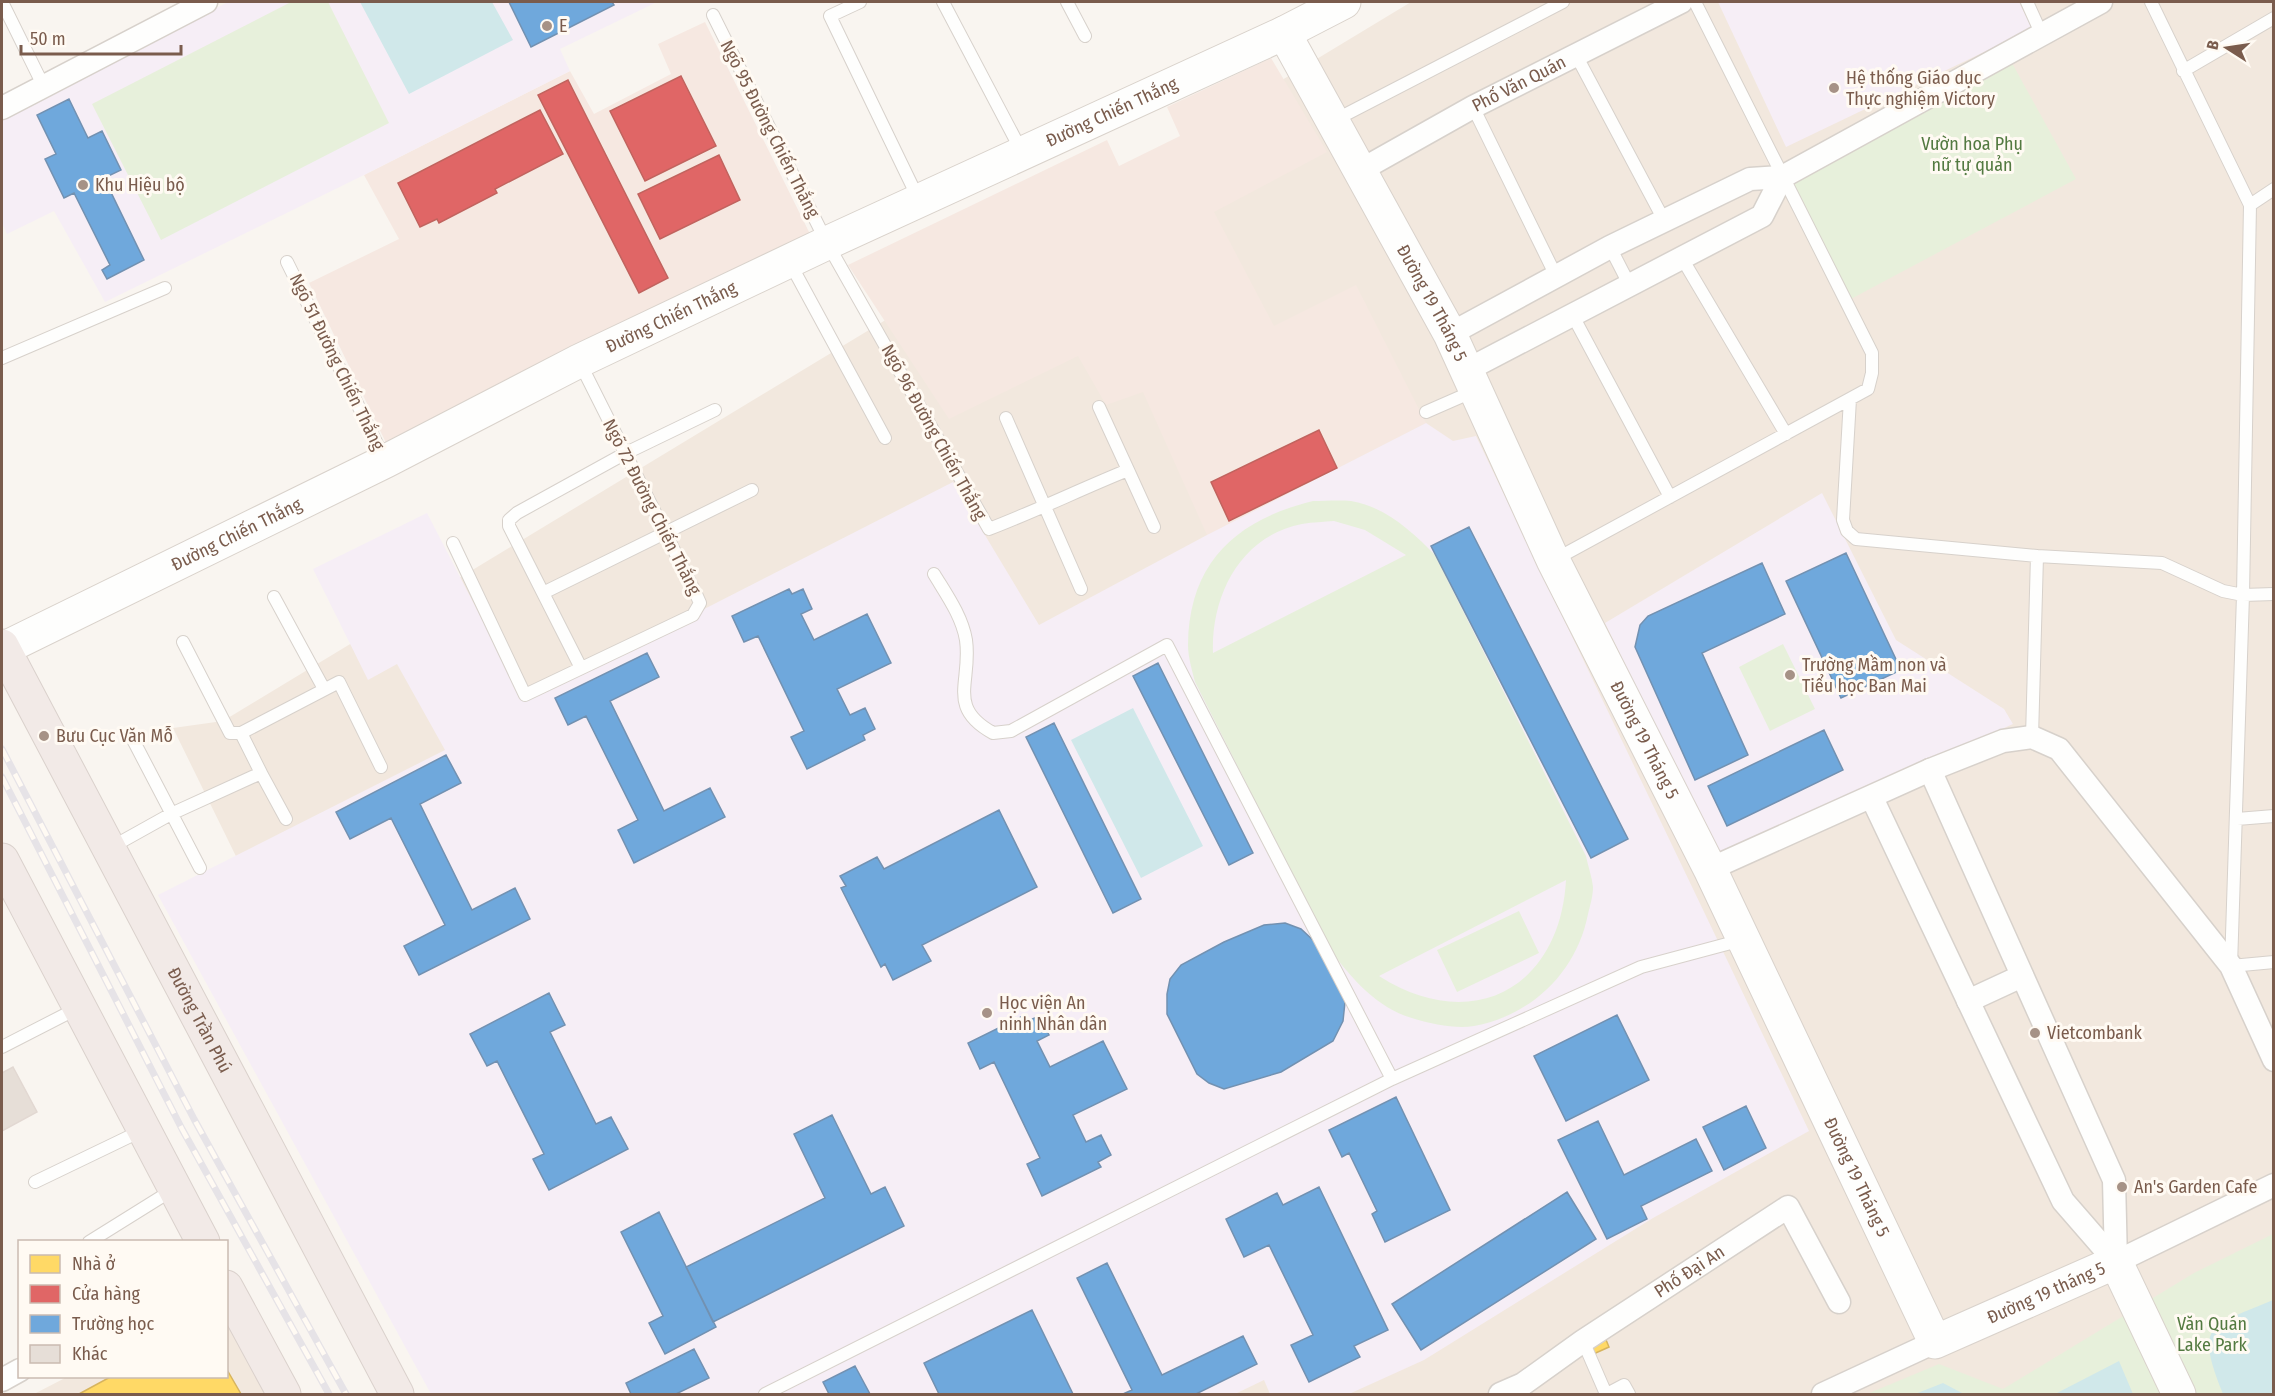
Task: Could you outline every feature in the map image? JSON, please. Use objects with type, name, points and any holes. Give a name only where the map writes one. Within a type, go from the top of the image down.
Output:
[{"type":"highway","name":"Đường Trần Phú","points":[[2,647],[397,1395]]},
{"type":"highway","points":[[5,876],[79,1007],[202,1240]]},
{"type":"highway","points":[[228,1291],[284,1395]]},
{"type":"street","points":[[2,108],[206,2]]},
{"type":"street","name":"Đường Chiến Thắng","points":[[2,647],[386,461],[579,361],[827,243],[1284,33],[1344,2]]},
{"type":"street","name":"Phố Văn Quán","points":[[1361,170],[1473,107],[1681,2]]},
{"type":"street","points":[[1450,334],[1610,247],[1750,179],[1782,177],[2041,33],[2102,2]]},
{"type":"street","name":"Đường 19 Tháng 5","points":[[1284,33],[1450,334],[1553,560],[1710,869],[1935,1342]]},
{"type":"street","points":[[1471,380],[1573,316],[1683,260],[1762,216],[1782,177]]},
{"type":"street","points":[[1710,869],[1930,770],[2003,741],[2032,737],[2059,749],[2231,966],[2274,1060]]},
{"type":"street","points":[[1930,770],[2114,1180],[2116,1262]]},
{"type":"street","points":[[1872,798],[2063,1201],[2116,1262]]},
{"type":"street","points":[[1968,1001],[2022,976]]},
{"type":"street","points":[[2116,1262],[2274,1185]]},
{"type":"street","name":"Phố Đại An","points":[[1500,1395],[1523,1384],[1582,1341],[1788,1207],[1839,1302]]},
{"type":"street","name":"Đường 19 tháng 5","points":[[1935,1342],[2116,1262],[2179,1395]]},
{"type":"street","points":[[1823,1395],[1935,1342]]},
{"type":"street","points":[[11,1395],[2,1380],[18,1371]]},
{"type":"lane","points":[[2,2],[44,87]]},
{"type":"lane","points":[[860,2],[830,16],[919,202]]},
{"type":"lane","points":[[943,2],[1022,153]]},
{"type":"lane","points":[[1067,2],[1086,36]]},
{"type":"lane","points":[[1332,121],[1550,4],[1563,2]]},
{"type":"lane","points":[[1553,560],[1868,389],[1872,373],[1872,353],[1695,2]]},
{"type":"lane","points":[[2027,2],[2041,33]]},
{"type":"lane","points":[[2151,2],[2182,71],[2250,205],[2243,595],[2231,966],[2274,962]]},
{"type":"lane","name":"Ngõ 95 Đường Chiến Thắng","points":[[712,15],[827,243]]},
{"type":"lane","points":[[2182,71],[2274,18]]},
{"type":"lane","points":[[1576,55],[1665,222]]},
{"type":"lane","points":[[1473,107],[1556,276]]},
{"type":"lane","points":[[2250,205],[2274,189]]},
{"type":"lane","name":"Ngõ 96 Đường Chiến Thắng","points":[[827,243],[988,529],[1046,507],[1128,470]]},
{"type":"lane","points":[[1610,247],[1630,286]]},
{"type":"lane","points":[[1683,260],[1786,434]]},
{"type":"lane","name":"Ngõ 51 Đường Chiến Thắng","points":[[287,262],[386,461]]},
{"type":"lane","points":[[790,262],[885,438]]},
{"type":"lane","points":[[2,358],[165,288]]},
{"type":"lane","points":[[1573,316],[1671,497]]},
{"type":"lane","name":"Ngõ 72 Đường Chiến Thắng","points":[[453,543],[525,695],[693,615],[700,603],[579,361]]},
{"type":"lane","points":[[1426,412],[1471,380]]},
{"type":"lane","points":[[1850,399],[1843,520],[1847,531],[1856,539],[2162,563],[2223,591],[2243,595],[2274,594]]},
{"type":"lane","points":[[1099,407],[1154,527]]},
{"type":"lane","points":[[581,668],[509,526],[511,517],[624,454],[715,410]]},
{"type":"lane","points":[[1006,418],[1081,589]]},
{"type":"lane","points":[[543,593],[752,490]]},
{"type":"lane","points":[[2032,737],[2037,555]]},
{"type":"lane","points":[[934,574],[956,611],[966,639],[964,699],[968,715],[993,733],[1011,731],[1167,645],[1392,1079]]},
{"type":"lane","points":[[274,597],[324,689]]},
{"type":"lane","points":[[183,642],[230,733],[241,733],[339,682],[381,767]]},
{"type":"lane","points":[[241,733],[286,819]]},
{"type":"lane","points":[[130,734],[200,868]]},
{"type":"lane","points":[[109,849],[171,814],[261,773]]},
{"type":"lane","points":[[2237,819],[2274,816]]},
{"type":"lane","points":[[765,1395],[1392,1079],[1641,967],[1742,940]]},
{"type":"lane","points":[[2,1047],[79,1007]]},
{"type":"lane","points":[[35,1182],[144,1129]]},
{"type":"lane","points":[[92,1240],[175,1188]]},
{"type":"lane","points":[[1582,1341],[1606,1395],[1624,1385],[1629,1395]]},
{"type":"shaded area","points":[[228,2],[657,2],[560,49],[570,71],[105,302],[54,211],[7,234],[2,223],[2,121]]},
{"type":"shaded area","points":[[1411,2],[2273,2],[2273,1394],[500,1394],[173,728],[223,721]]},
{"type":"shaded area","name":"Hệ thống Giáo dục Thực nghiệm Victory","points":[[1718,2],[2019,2],[2032,29],[1786,147]]},
{"type":"shaded area","points":[[705,22],[810,234],[387,445],[309,283],[399,239],[364,175],[570,71],[594,114],[671,74],[658,44]]},
{"type":"shaded area","points":[[1271,58],[1327,152],[1214,212],[1274,326],[1356,285],[1426,423],[1207,535],[1143,392],[1106,405],[1078,356],[949,419],[848,265],[1107,140],[1119,166],[1180,136],[1167,107]]},
{"type":"shaded area","name":"Học viện An ninh Nhân dân","points":[[1426,423],[1453,441],[1476,436],[1809,1131],[1653,1218],[1424,1360],[1349,1394],[1270,1394],[1264,1380],[1235,1394],[431,1394],[158,895],[445,750],[397,664],[368,680],[313,569],[427,513],[524,701],[953,482],[1039,625],[1207,535]]},
{"type":"shaded area","name":"Trường Mầm non và Tiểu học Ban Mai","points":[[1822,493],[1896,640],[2004,709],[2013,724],[1719,856],[1605,623]]},
{"type":"shaded area","points":[[228,1301],[280,1394],[34,1394],[65,1378],[228,1378]]},
{"type":"green space","points":[[291,2],[328,2],[389,123],[161,240],[92,104]]},
{"type":"green space","name":"Vườn hoa Phụ nữ tự quản","points":[[2007,54],[2076,179],[1849,300],[1786,179]]},
{"type":"green space","points":[[1313,501],[1351,501],[1363,504],[1397,521],[1435,555],[1586,856],[1593,887],[1582,935],[1574,954],[1563,972],[1549,987],[1533,1001],[1515,1012],[1474,1026],[1436,1024],[1415,1019],[1389,1008],[1357,983],[1331,951],[1195,682],[1188,650],[1190,616],[1197,590],[1208,568],[1222,549],[1240,533],[1261,520]],"holes":[[[1334,521],[1365,530],[1406,555],[1213,653],[1217,610],[1224,590],[1246,555],[1262,541],[1280,531],[1302,524]],[[1566,880],[1560,918],[1547,949],[1528,974],[1505,991],[1477,1000],[1446,1001],[1413,993],[1379,976]]]},
{"type":"green space","points":[[1783,644],[1815,709],[1770,731],[1739,667]]},
{"type":"green space","points":[[1519,911],[1539,953],[1457,992],[1437,950]]},
{"type":"green space","name":"Văn Quán Lake Park","points":[[2273,1234],[2273,1394],[1867,1394],[1939,1364],[2003,1389],[2194,1273]]},
{"type":"water","points":[[360,2],[492,2],[513,40],[409,94]]},
{"type":"water","points":[[1133,708],[1203,846],[1141,878],[1071,740]]},
{"type":"water","points":[[2273,1300],[2273,1394],[2223,1394],[2210,1353],[2209,1340],[2214,1330],[2235,1316]]},
{"type":"water","points":[[2119,1361],[2133,1394],[2055,1394]]},
{"type":"water","points":[[1943,1383],[1964,1394],[1915,1394]]},
{"type":"building: Nhà ở","points":[[1602,1330],[1609,1347],[1589,1356],[1583,1341]]},
{"type":"building: Nhà ở","points":[[228,1371],[241,1394],[79,1394],[108,1378],[228,1378]]},
{"type":"building: Cửa hàng","points":[[681,76],[716,146],[645,181],[610,111]]},
{"type":"building: Cửa hàng","points":[[568,80],[668,278],[639,293],[538,95]]},
{"type":"building: Cửa hàng","points":[[540,110],[563,154],[495,189],[497,193],[439,223],[437,219],[420,227],[398,183]]},
{"type":"building: Cửa hàng","points":[[719,155],[740,200],[660,239],[638,194]]},
{"type":"building: Cửa hàng","points":[[1319,430],[1337,468],[1229,521],[1211,482]]},
{"type":"building: Trường học","name":"E","points":[[509,2],[612,2],[614,5],[531,47]]},
{"type":"building: Trường học","name":"Khu Hiệu bộ","points":[[69,99],[88,138],[102,131],[121,170],[104,178],[144,260],[107,279],[102,270],[110,265],[74,193],[64,198],[45,159],[56,154],[37,115]]},
{"type":"building: Trường học","points":[[1469,527],[1628,839],[1591,858],[1431,546]]},
{"type":"building: Trường học","points":[[1846,553],[1901,670],[1841,698],[1786,581]]},
{"type":"building: Trường học","points":[[1762,563],[1785,614],[1702,653],[1748,755],[1695,780],[1635,647],[1640,625],[1648,616]]},
{"type":"building: Trường học","points":[[789,589],[792,594],[803,589],[812,609],[801,614],[814,640],[867,614],[891,663],[837,689],[850,715],[865,708],[875,729],[863,735],[865,740],[807,769],[791,737],[804,731],[758,636],[744,642],[732,616]]},
{"type":"building: Trường học","points":[[647,653],[659,677],[610,701],[664,811],[710,788],[725,817],[634,863],[618,830],[638,820],[586,716],[568,725],[555,698]]},
{"type":"building: Trường học","points":[[1158,663],[1253,853],[1229,865],[1133,676]]},
{"type":"building: Trường học","points":[[1054,723],[1141,899],[1113,913],[1026,737]]},
{"type":"building: Trường học","points":[[1824,730],[1843,770],[1727,826],[1708,786]]},
{"type":"building: Trường học","points":[[446,755],[461,783],[420,804],[472,910],[515,888],[530,919],[419,975],[404,946],[445,925],[391,818],[350,839],[336,812]]},
{"type":"building: Trường học","points":[[999,810],[1037,887],[922,945],[931,961],[893,980],[885,964],[881,967],[841,888],[846,886],[840,876],[877,857],[884,869]]},
{"type":"building: Trường học","points":[[1285,923],[1301,929],[1315,942],[1345,1002],[1343,1021],[1333,1041],[1281,1072],[1224,1089],[1209,1083],[1197,1074],[1167,1014],[1170,979],[1181,965],[1224,942],[1264,925]]},
{"type":"building: Trường học","points":[[549,993],[565,1025],[550,1032],[596,1124],[611,1117],[628,1149],[549,1190],[533,1159],[544,1154],[497,1061],[487,1066],[470,1034]]},
{"type":"building: Trường học","points":[[1025,1015],[1028,1021],[1039,1016],[1049,1035],[1037,1041],[1050,1067],[1103,1041],[1127,1089],[1073,1115],[1086,1142],[1101,1135],[1111,1155],[1098,1162],[1101,1167],[1042,1196],[1027,1164],[1040,1158],[994,1062],[980,1069],[968,1043]]},
{"type":"building: Trường học","points":[[1617,1015],[1649,1080],[1566,1121],[1534,1056]]},
{"type":"building: Trường học","points":[[1396,1097],[1450,1210],[1385,1242],[1372,1214],[1377,1211],[1349,1153],[1342,1157],[1329,1130]]},
{"type":"building: Trường học","points":[[1746,1106],[1766,1148],[1724,1170],[1703,1127]]},
{"type":"building: Trường học","points":[[832,1115],[871,1194],[885,1187],[904,1226],[713,1322],[686,1267],[825,1198],[794,1134]]},
{"type":"building: Trường học","points":[[1598,1121],[1624,1175],[1696,1139],[1712,1171],[1641,1206],[1647,1219],[1607,1239],[1558,1140]]},
{"type":"building: Trường học","points":[[1319,1187],[1388,1330],[1354,1346],[1360,1357],[1309,1382],[1291,1345],[1313,1335],[1269,1245],[1244,1257],[1226,1219],[1277,1193],[1283,1205]]},
{"type":"building: Trường học","points":[[1567,1192],[1596,1239],[1421,1350],[1392,1304]]},
{"type":"building: Trường học","points":[[659,1212],[716,1327],[665,1354],[649,1323],[663,1316],[621,1232]]},
{"type":"building: Trường học","points":[[1107,1263],[1162,1375],[1243,1336],[1257,1364],[1196,1394],[1123,1394],[1132,1390],[1077,1278]]},
{"type":"building: Trường học","points":[[1032,1310],[1073,1394],[939,1394],[924,1363]]},
{"type":"building: Trường học","points":[[694,1349],[709,1378],[676,1394],[631,1394],[626,1383]]},
{"type":"building: Trường học","points":[[855,1366],[870,1394],[829,1394],[823,1382]]},
{"type":"building: Khác","points":[[13,1067],[37,1112],[2,1131],[2,1073]]},
{"type":"railway","points":[[2,749],[194,1119],[346,1394]]},
{"type":"railway","points":[[2,777],[182,1129],[329,1394]]},
{"type":"place","name":"E","points":[[547,26]]},
{"type":"place","name":"Hệ thống Giáo dục Thực nghiệm Victory","points":[[1834,88]]},
{"type":"place","name":"Khu Hiệu bộ","points":[[83,185]]},
{"type":"place","name":"Trường Mầm non và Tiểu học Ban Mai","points":[[1790,675]]},
{"type":"place","name":"Bưu Cục Văn Mỗ","points":[[44,736]]},
{"type":"place","name":"Học viện An ninh Nhân dân","points":[[987,1013]]},
{"type":"place","name":"Vietcombank","points":[[2035,1033]]},
{"type":"place","name":"An's Garden Cafe","points":[[2122,1187]]}]
